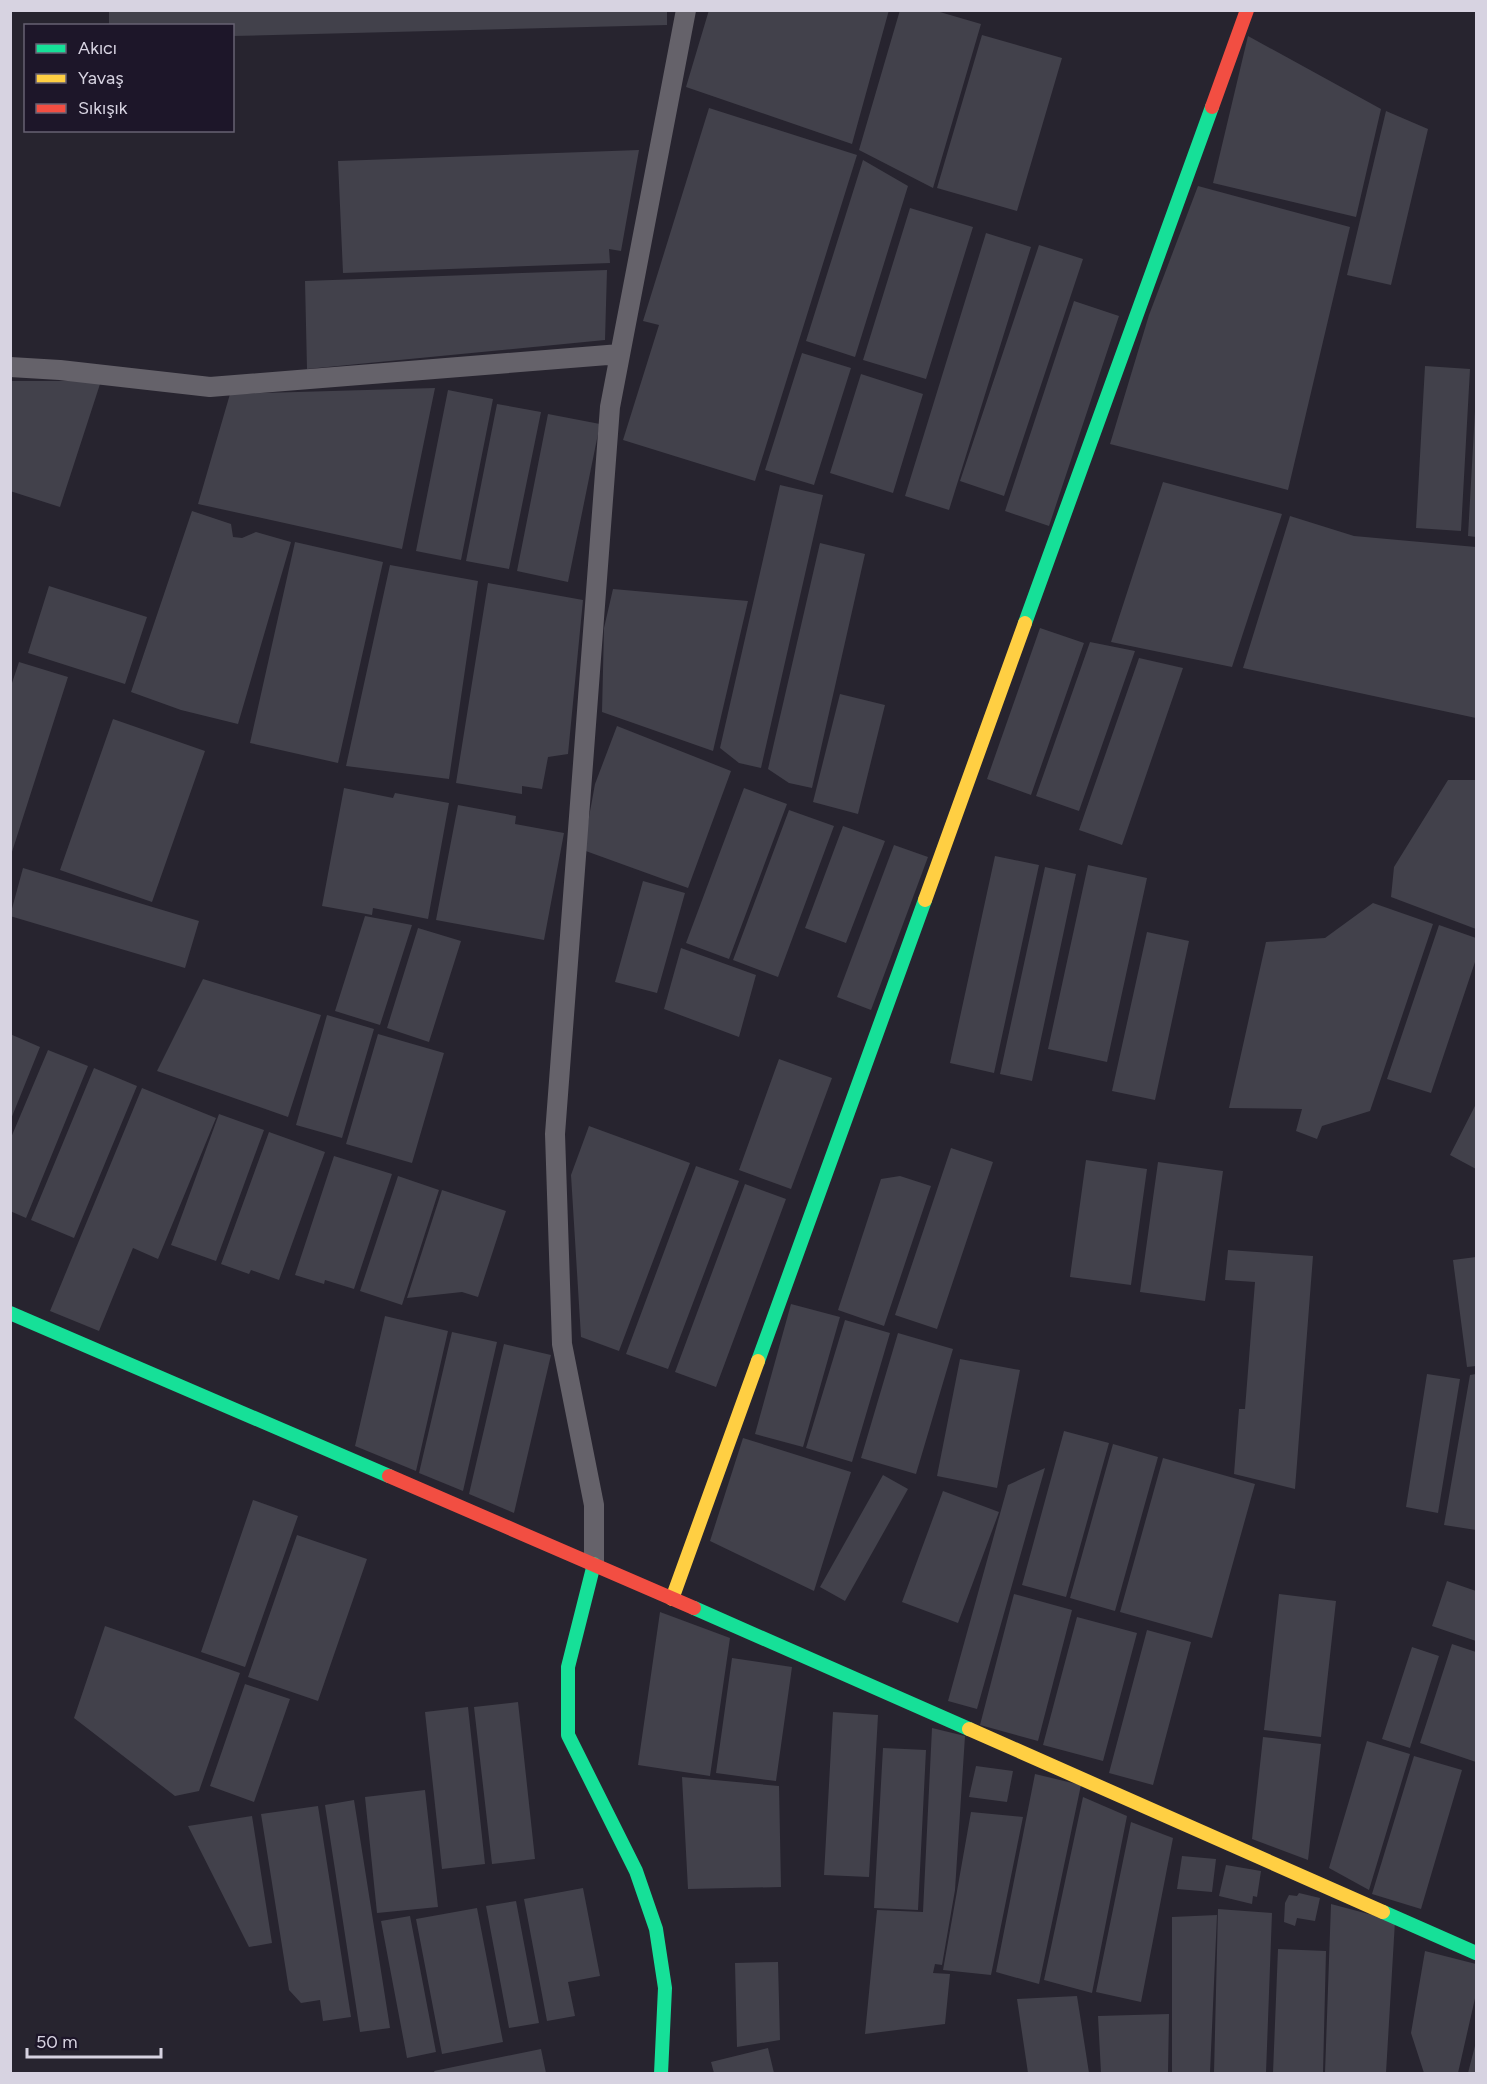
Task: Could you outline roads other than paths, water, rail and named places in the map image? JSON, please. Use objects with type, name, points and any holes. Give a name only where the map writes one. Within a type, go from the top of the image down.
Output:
[{"type":"street","points":[[661,2073],[665,1988],[656,1929],[636,1871],[568,1735],[568,1666],[594,1564],[594,1505],[562,1344],[555,1134],[610,407],[686,10]]},
{"type":"street","points":[[672,1599],[1248,10]]},
{"type":"street","points":[[10,368],[60,370],[210,387],[620,354]]},
{"type":"street","points":[[10,1313],[594,1564],[1476,1953]]}]
